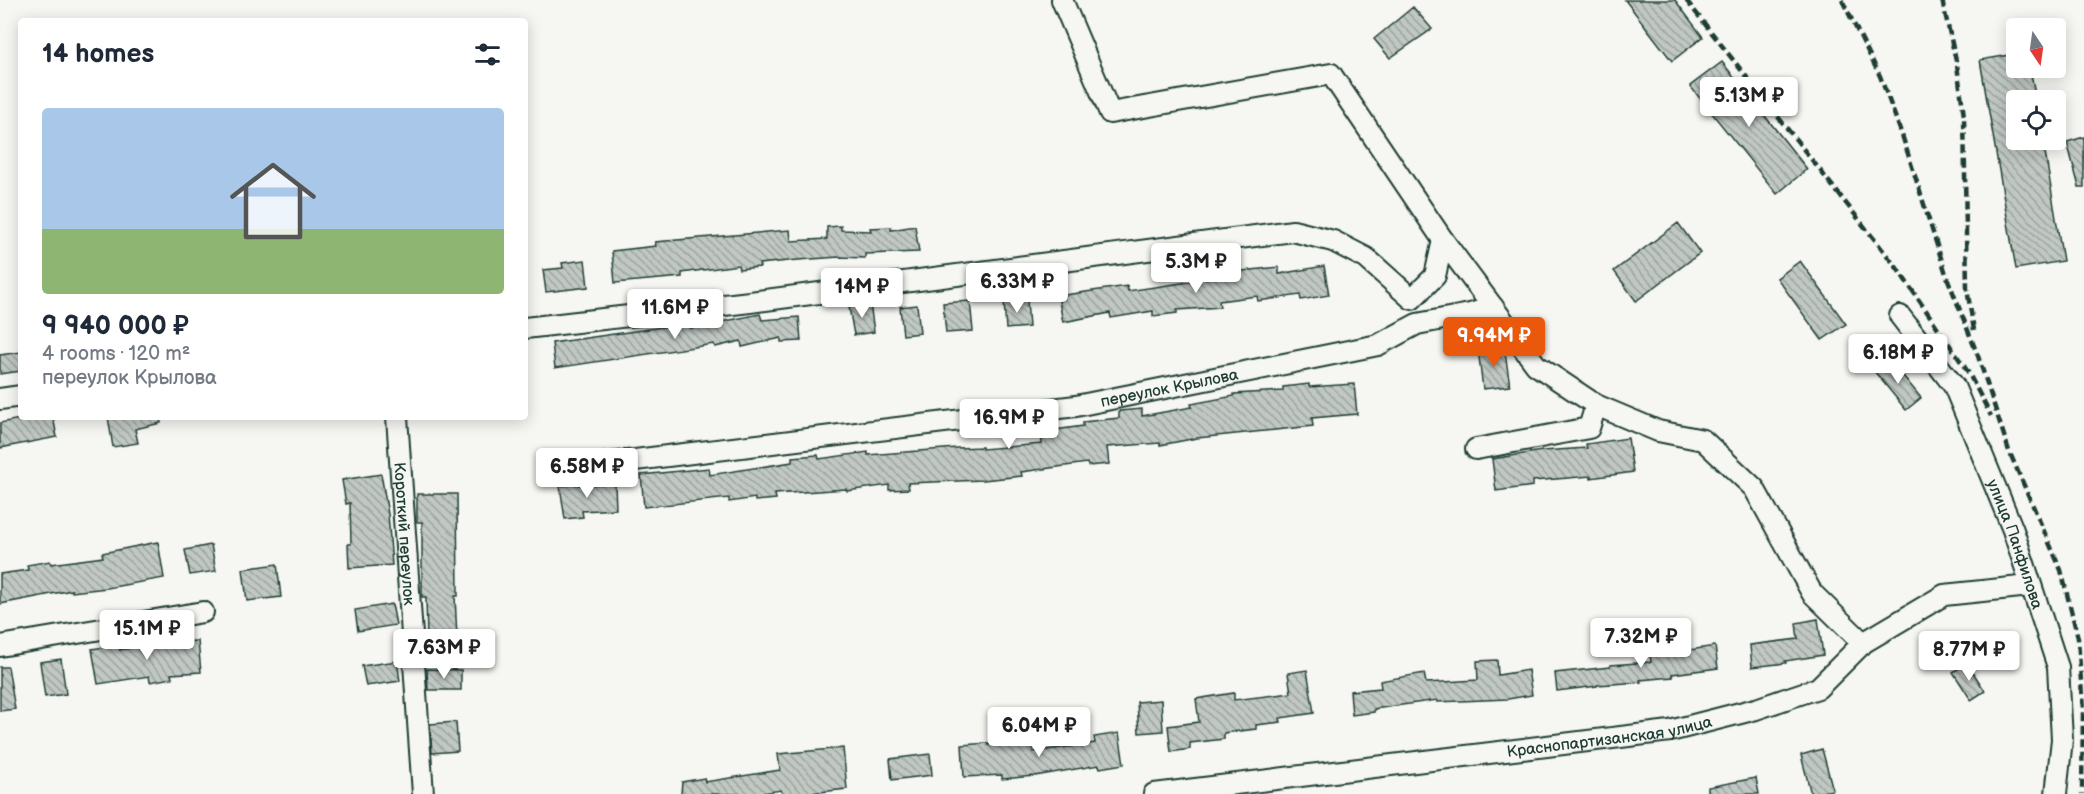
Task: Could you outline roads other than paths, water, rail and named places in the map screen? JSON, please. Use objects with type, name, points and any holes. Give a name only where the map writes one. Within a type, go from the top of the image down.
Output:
[{"type":"street","points":[[1062,0],[1110,113],[1330,74],[1443,240],[1536,365],[1596,405],[1658,431],[1703,440],[1754,488],[1812,593],[1863,643]]},
{"type":"street","points":[[528,328],[750,302],[1293,231],[1333,242],[1366,258],[1412,299],[1417,324]]},
{"type":"street","points":[[1412,299],[1435,276],[1443,240]]},
{"type":"street","name":"переулок Крылова","points":[[553,470],[1076,406],[1378,345],[1417,324],[1470,314],[1493,307]]},
{"type":"street","name":"улица Панфилова","points":[[1899,316],[1954,386],[2013,530],[2058,667],[2062,739],[2056,794]]},
{"type":"street","points":[[0,399],[18,396]]},
{"type":"street","points":[[1476,449],[1589,428],[1596,405]]},
{"type":"street","name":"Короткий переулок","points":[[397,420],[423,794]]},
{"type":"street","name":"Краснопартизанская улица","points":[[1154,794],[1670,731],[1756,709],[1818,688],[1863,643],[1944,595],[2030,586]]},
{"type":"street","points":[[0,646],[202,612]]},
{"type":"railway","points":[[1686,0],[1897,268],[1968,372],[1991,416]]},
{"type":"railway","points":[[1842,0],[1880,76],[1902,135],[1947,277],[1978,356],[2009,451],[2061,570],[2078,638],[2083,710],[2082,794]]},
{"type":"railway","points":[[1942,0],[1957,65],[1964,116],[1967,289],[1974,330]]}]
